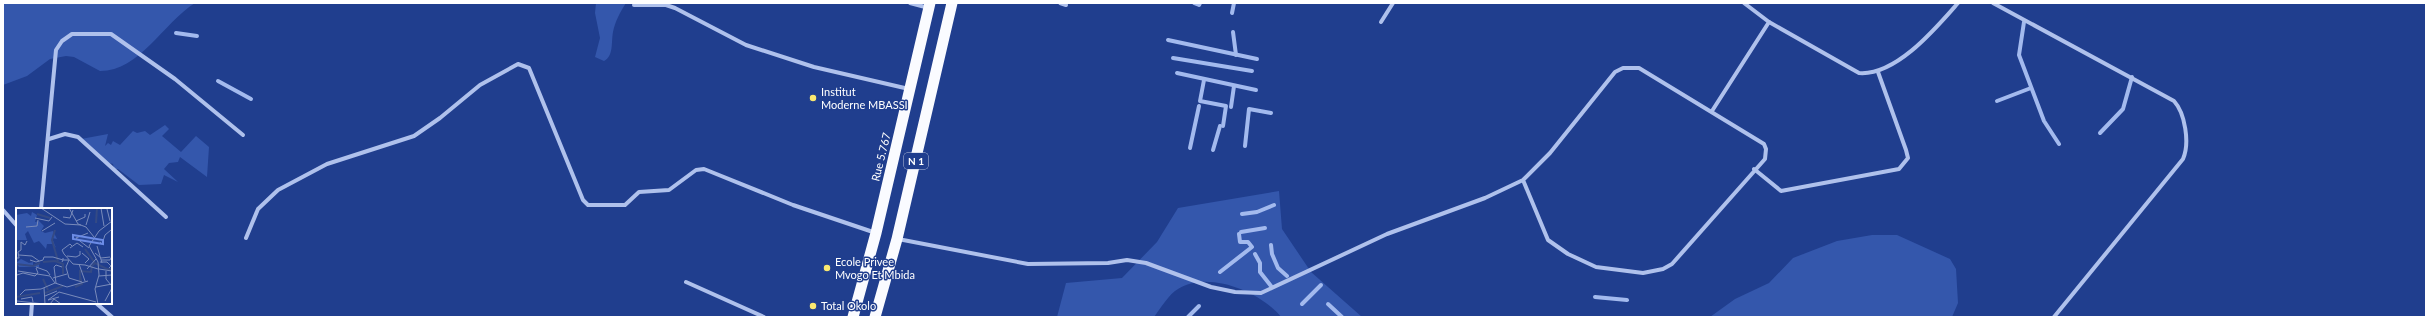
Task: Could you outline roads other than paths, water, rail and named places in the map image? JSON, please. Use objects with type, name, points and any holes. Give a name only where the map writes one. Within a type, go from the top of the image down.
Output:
[{"type":"highway","name":"N 1","points":[[875,317],[897,239],[952,3]]},
{"type":"highway","name":"Rue 5.767","points":[[853,317],[876,233],[930,5]]},
{"type":"street","points":[[910,3],[930,5]]},
{"type":"street","points":[[1060,3],[1066,5]]},
{"type":"street","points":[[1381,22],[1393,3]]},
{"type":"street","points":[[1744,3],[1769,22],[1859,73],[1878,72],[1922,42],[1958,3]]},
{"type":"street","points":[[1992,3],[2174,101],[2181,111],[2186,144],[2183,159],[2054,317]]},
{"type":"street","points":[[634,5],[666,5],[675,8],[746,45],[814,67],[911,90]]},
{"type":"street","points":[[1712,111],[1769,22]]},
{"type":"street","points":[[41,208],[49,139],[56,50],[62,41],[72,34],[86,32],[111,34],[175,79],[243,135]]},
{"type":"street","points":[[246,238],[258,209],[278,190],[327,164],[414,136],[440,118],[480,85],[518,64],[529,68],[583,200],[588,205],[626,205],[639,192],[669,190],[696,170],[704,169],[793,205],[876,233]]},
{"type":"street","points":[[897,239],[1028,264],[1108,264],[1127,260],[1146,263],[1211,287],[1261,293],[1387,234],[1485,198],[1523,180],[1550,153],[1615,72],[1623,68],[1639,68],[1764,144],[1766,149],[1765,159],[1754,169],[1672,264],[1663,270],[1643,273],[1596,267],[1568,254],[1548,240],[1523,180]]},
{"type":"street","points":[[1754,169],[1781,191],[1899,169],[1908,158],[1878,72]]},
{"type":"street","points":[[49,139],[65,134],[78,137],[166,217]]},
{"type":"street","points":[[3,210],[16,225]]},
{"type":"street","points":[[686,282],[764,317]]},
{"type":"street","points":[[31,317],[32,304]]},
{"type":"street","points":[[97,304],[112,317]]},
{"type":"waterway","points":[[1194,3],[1199,5],[1200,3]]},
{"type":"waterway","points":[[1232,13],[1234,3]]},
{"type":"waterway","points":[[2024,22],[2019,55],[2044,121],[2059,144]]},
{"type":"waterway","points":[[1233,32],[1236,55]]},
{"type":"waterway","points":[[176,33],[197,36]]},
{"type":"waterway","points":[[1168,40],[1257,59]]},
{"type":"waterway","points":[[1173,58],[1252,71]]},
{"type":"waterway","points":[[1177,73],[1256,90]]},
{"type":"waterway","points":[[2100,133],[2123,109],[2132,77]]},
{"type":"waterway","points":[[1204,80],[1200,101],[1226,106],[1223,126]]},
{"type":"waterway","points":[[218,81],[251,99]]},
{"type":"waterway","points":[[1231,107],[1234,86]]},
{"type":"waterway","points":[[1997,101],[2031,88]]},
{"type":"waterway","points":[[1190,148],[1199,106]]},
{"type":"waterway","points":[[1245,146],[1249,109],[1271,113]]},
{"type":"waterway","points":[[1213,150],[1220,126]]},
{"type":"waterway","points":[[1242,214],[1257,212],[1274,205]]},
{"type":"waterway","points":[[1241,232],[1265,228]]},
{"type":"waterway","points":[[1220,272],[1252,247],[1248,242],[1240,242],[1239,234]]},
{"type":"waterway","points":[[1271,245],[1272,254],[1278,268],[1287,276]]},
{"type":"waterway","points":[[1255,254],[1260,263],[1260,272],[1271,286]]},
{"type":"waterway","points":[[1302,304],[1321,285]]},
{"type":"waterway","points":[[1595,297],[1627,300]]},
{"type":"waterway","points":[[1328,304],[1342,317]]},
{"type":"waterway","points":[[1188,317],[1199,306]]},
{"type":"place","name":"Institut Moderne MBASSI","points":[[813,98]]},
{"type":"place","name":"Ecole Privee Mvogo Et Mbida","points":[[827,268]]},
{"type":"place","name":"Total Okolo","points":[[813,306]]}]
